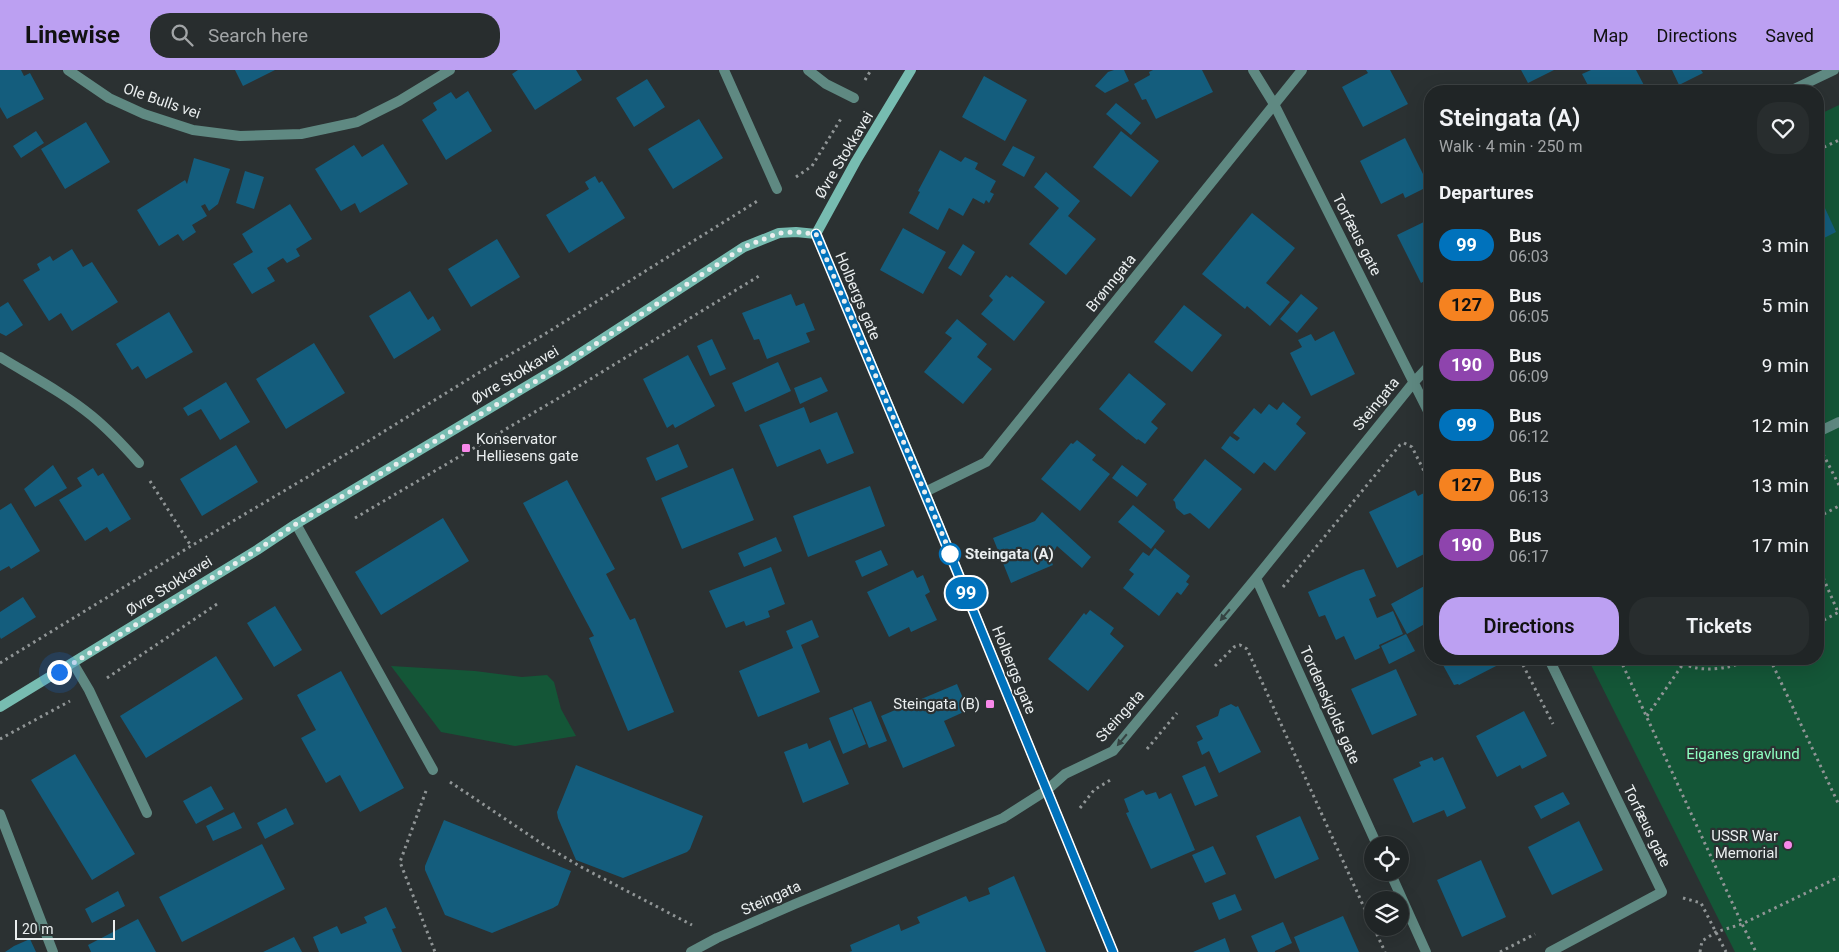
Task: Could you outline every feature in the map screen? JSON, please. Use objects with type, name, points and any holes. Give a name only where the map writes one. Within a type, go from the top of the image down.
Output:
[{"type":"main road","name":"Øvre Stokkavei","points":[[0,707],[257,550],[296,524],[568,362],[744,247],[779,233],[816,234],[856,161],[911,70]]},
{"type":"main road","name":"Holbergs gate","points":[[816,234],[925,492],[1113,952]]},
{"type":"street","name":"Ole Bulls vei","points":[[68,70],[109,98],[144,114],[194,130],[240,136],[301,134],[357,122],[399,101],[450,70]]},
{"type":"street","points":[[724,70],[777,189]]},
{"type":"street","points":[[808,70],[826,84],[854,98]]},
{"type":"street","name":"Torfæus gate","points":[[1253,70],[1274,104],[1424,403]]},
{"type":"street","name":"Brønngata","points":[[925,492],[986,462],[1302,70]]},
{"type":"street","points":[[1803,85],[1834,70]]},
{"type":"street","points":[[0,357],[48,386],[91,416],[116,438],[139,463]]},
{"type":"street","name":"Steingata","points":[[691,952],[717,938],[795,904],[1003,818],[1047,790],[1064,774],[1113,751],[1424,371]]},
{"type":"street","points":[[1824,429],[1839,422]]},
{"type":"street","points":[[296,524],[433,770]]},
{"type":"street","name":"Tordenskjolds gate","points":[[1256,578],[1373,836]]},
{"type":"street","points":[[73,662],[89,690],[147,813]]},
{"type":"street","name":"Torfæus gate","points":[[1550,952],[1662,892],[1552,665]]},
{"type":"street","points":[[0,814],[53,952]]},
{"type":"street","points":[[1394,881],[1426,952]]},
{"type":"path","points":[[0,663],[540,337],[812,166],[871,70]]},
{"type":"path","points":[[1824,147],[1839,140]]},
{"type":"path","points":[[351,520],[579,386],[760,276]]},
{"type":"path","points":[[1282,589],[1400,445],[1404,443],[1412,447],[1424,470]]},
{"type":"path","points":[[1824,455],[1839,484]]},
{"type":"path","points":[[139,463],[191,546]]},
{"type":"path","points":[[1824,514],[1839,506]]},
{"type":"path","points":[[1824,580],[1838,612],[1824,620]]},
{"type":"path","points":[[0,738],[89,690],[221,601]]},
{"type":"path","points":[[1213,668],[1234,647],[1240,645],[1247,649],[1364,906]]},
{"type":"path","points":[[1523,665],[1556,730]]},
{"type":"path","points":[[1623,665],[1756,952]]},
{"type":"path","points":[[1646,716],[1682,665]]},
{"type":"path","points":[[1688,665],[1706,669],[1734,665]]},
{"type":"path","points":[[1773,665],[1839,805]]},
{"type":"path","points":[[1144,752],[1182,707]]},
{"type":"path","points":[[435,952],[400,862],[433,770],[508,823],[544,845],[583,868],[717,938]]},
{"type":"path","points":[[1080,808],[1094,790],[1116,776]]},
{"type":"path","points":[[1700,952],[1702,941],[1716,932],[1742,924],[1839,878]]},
{"type":"path","points":[[1662,892],[1701,903],[1726,952]]},
{"type":"path","points":[[1500,952],[1542,931]]},
{"type":"path","points":[[1378,936],[1385,952]]},
{"type":"green space","name":"Eiganes gravlund","points":[[1839,105],[1839,952],[1735,952],[1591,665],[1824,665],[1824,112]]},
{"type":"green space","points":[[391,666],[475,671],[522,677],[547,675],[554,682],[561,709],[576,736],[515,746],[441,732]]},
{"type":"building","points":[[0,70],[21,70],[24,76],[30,73],[44,99],[7,119],[0,107]]},
{"type":"building","points":[[235,70],[275,70],[243,86]]},
{"type":"building","points":[[518,70],[576,70],[582,80],[535,110],[512,74]]},
{"type":"building","points":[[1124,70],[1129,81],[1105,93],[1095,86],[1108,72]]},
{"type":"building","points":[[1153,70],[1202,70],[1213,92],[1156,119],[1146,99],[1142,100],[1134,84],[1150,75],[1149,72]]},
{"type":"building","points":[[1366,70],[1390,70],[1408,104],[1363,127],[1342,87],[1368,73]]},
{"type":"building","points":[[1521,70],[1554,70],[1528,83]]},
{"type":"building","points":[[1591,70],[1636,70],[1644,85],[1588,85],[1582,74]]},
{"type":"building","points":[[1672,70],[1701,70],[1703,73],[1679,85]]},
{"type":"building","points":[[984,76],[1027,100],[1005,141],[962,117]]},
{"type":"building","points":[[647,79],[665,107],[634,127],[616,98]]},
{"type":"building","points":[[468,91],[492,131],[446,160],[422,120],[437,110],[433,103],[451,92],[456,99]]},
{"type":"building","points":[[1116,103],[1141,123],[1131,135],[1106,114]]},
{"type":"building","points":[[699,119],[723,158],[673,189],[648,149]]},
{"type":"building","points":[[86,122],[110,162],[65,189],[41,149]]},
{"type":"building","points":[[36,131],[44,143],[21,158],[13,146]]},
{"type":"building","points":[[1121,131],[1159,161],[1131,197],[1093,167]]},
{"type":"building","points":[[1405,138],[1424,176],[1424,188],[1405,198],[1403,193],[1381,204],[1360,161]]},
{"type":"building","points":[[383,144],[408,184],[360,213],[355,203],[341,211],[315,169],[354,145],[362,157]]},
{"type":"building","points":[[1013,146],[1035,157],[1024,177],[1002,165]]},
{"type":"building","points":[[940,150],[961,162],[965,157],[978,163],[975,169],[996,181],[990,192],[994,194],[989,203],[986,200],[984,204],[973,198],[963,216],[949,208],[938,230],[909,213],[920,192],[918,191]]},
{"type":"building","points":[[194,158],[230,169],[218,204],[209,211],[205,204],[201,206],[207,216],[192,225],[196,232],[183,241],[178,234],[159,246],[137,210],[185,180],[187,184]]},
{"type":"building","points":[[245,171],[264,177],[254,209],[236,203]]},
{"type":"building","points":[[1046,172],[1080,201],[1068,216],[1096,239],[1066,275],[1029,244],[1059,208],[1034,187]]},
{"type":"building","points":[[595,176],[599,183],[602,181],[625,218],[569,253],[546,215],[589,189],[585,182]]},
{"type":"building","points":[[290,204],[312,239],[296,249],[300,256],[287,263],[283,258],[267,268],[275,281],[252,294],[233,264],[253,252],[242,234]]},
{"type":"building","points":[[1824,206],[1836,232],[1824,238]]},
{"type":"building","points":[[1252,213],[1295,248],[1266,283],[1290,302],[1270,326],[1247,306],[1245,309],[1202,274]]},
{"type":"building","points":[[1424,222],[1424,281],[1421,283],[1397,235]]},
{"type":"building","points":[[903,228],[946,252],[923,294],[880,270]]},
{"type":"building","points":[[497,239],[520,277],[471,307],[448,269]]},
{"type":"building","points":[[963,244],[975,252],[961,276],[948,268]]},
{"type":"building","points":[[72,249],[83,267],[92,262],[118,302],[72,331],[61,313],[49,321],[23,280],[40,270],[37,264],[50,256],[53,261]]},
{"type":"building","points":[[1006,275],[1010,278],[1012,276],[1045,302],[1014,341],[981,314],[993,300],[989,296]]},
{"type":"building","points":[[410,291],[428,320],[433,316],[441,330],[394,359],[369,316]]},
{"type":"building","points":[[791,294],[796,306],[804,303],[815,330],[806,333],[810,342],[767,359],[759,339],[754,340],[742,313]]},
{"type":"building","points":[[1301,294],[1318,308],[1297,333],[1280,319]]},
{"type":"building","points":[[8,302],[23,325],[6,336],[0,333],[0,307]]},
{"type":"building","points":[[1184,305],[1222,335],[1192,372],[1154,342]]},
{"type":"building","points":[[169,312],[193,352],[146,379],[138,366],[132,370],[116,344]]},
{"type":"building","points":[[957,319],[987,344],[977,357],[992,369],[963,404],[924,372],[952,338],[945,333]]},
{"type":"building","points":[[1334,331],[1355,374],[1311,396],[1290,353],[1302,347],[1298,340],[1311,334],[1315,341]]},
{"type":"building","points":[[712,339],[726,369],[710,376],[697,346]]},
{"type":"building","points":[[314,343],[345,393],[286,429],[256,379]]},
{"type":"building","points":[[688,355],[715,406],[675,428],[673,424],[667,428],[643,379]]},
{"type":"building","points":[[778,362],[791,391],[745,412],[732,383]]},
{"type":"building","points":[[1129,373],[1166,404],[1151,422],[1158,428],[1145,444],[1137,440],[1099,409]]},
{"type":"building","points":[[821,377],[828,391],[800,404],[794,388]]},
{"type":"building","points":[[226,382],[250,422],[220,440],[201,409],[188,416],[183,408]]},
{"type":"building","points":[[1283,402],[1301,417],[1296,424],[1306,433],[1275,471],[1264,462],[1254,474],[1221,448],[1230,436],[1237,441],[1240,438],[1233,433],[1254,408],[1261,414],[1269,404],[1277,410]]},
{"type":"building","points":[[804,407],[810,423],[837,412],[854,453],[827,464],[820,449],[777,467],[759,425]]},
{"type":"building","points":[[1077,440],[1096,455],[1092,460],[1110,474],[1080,511],[1041,479],[1071,443],[1073,444]]},
{"type":"building","points":[[678,444],[688,467],[656,481],[646,458]]},
{"type":"building","points":[[236,445],[258,482],[202,516],[180,479]]},
{"type":"building","points":[[1205,459],[1242,489],[1209,529],[1190,513],[1184,515],[1176,508],[1173,500]]},
{"type":"building","points":[[53,465],[67,488],[35,507],[24,489]]},
{"type":"building","points":[[1122,465],[1147,484],[1137,497],[1112,478]]},
{"type":"building","points":[[93,468],[98,476],[103,473],[131,519],[110,532],[107,527],[85,541],[59,500],[82,486],[77,478]]},
{"type":"building","points":[[733,468],[754,520],[682,549],[661,498]]},
{"type":"building","points":[[567,480],[615,569],[606,574],[630,620],[635,618],[674,712],[628,731],[589,638],[594,636],[523,503]]},
{"type":"building","points":[[870,486],[885,526],[808,557],[793,516]]},
{"type":"building","points":[[1415,490],[1418,496],[1424,493],[1424,554],[1397,568],[1369,512]]},
{"type":"building","points":[[11,503],[40,551],[11,569],[9,566],[0,571],[0,510]]},
{"type":"building","points":[[1133,505],[1165,531],[1151,549],[1118,522]]},
{"type":"building","points":[[1042,512],[1091,557],[1082,568],[1057,546],[1050,558],[1053,565],[1011,583],[993,538],[1035,521]]},
{"type":"building","points":[[443,518],[469,561],[381,615],[355,572]]},
{"type":"building","points":[[776,537],[782,551],[744,567],[738,553]]},
{"type":"building","points":[[1155,548],[1190,576],[1186,582],[1189,584],[1181,595],[1177,592],[1159,616],[1123,588],[1134,574],[1129,570],[1143,552],[1149,556]]},
{"type":"building","points":[[881,550],[888,565],[862,577],[855,561]]},
{"type":"building","points":[[771,567],[785,604],[768,611],[770,617],[746,626],[744,621],[726,628],[709,591]]},
{"type":"building","points":[[1364,569],[1376,596],[1369,599],[1377,618],[1393,611],[1403,634],[1379,645],[1380,648],[1355,660],[1344,636],[1336,640],[1325,615],[1319,617],[1308,592]]},
{"type":"building","points":[[913,570],[917,578],[923,575],[930,592],[925,595],[937,620],[911,632],[909,627],[889,637],[867,592]]},
{"type":"building","points":[[1424,586],[1424,624],[1407,634],[1391,604]]},
{"type":"building","points":[[23,597],[36,617],[1,639],[0,612]]},
{"type":"building","points":[[275,606],[302,650],[274,667],[247,623]]},
{"type":"building","points":[[1090,610],[1114,628],[1110,634],[1124,646],[1088,691],[1048,659],[1084,613],[1086,615]]},
{"type":"building","points":[[812,620],[819,637],[801,645],[820,692],[758,717],[739,671],[793,648],[786,631]]},
{"type":"building","points":[[1406,634],[1415,651],[1389,664],[1381,646]]},
{"type":"building","points":[[216,656],[243,699],[146,758],[120,716]]},
{"type":"building","points":[[1443,665],[1498,665],[1459,685],[1454,685]]},
{"type":"building","points":[[1396,669],[1417,715],[1372,735],[1351,689]]},
{"type":"building","points":[[341,671],[404,788],[360,812],[340,775],[326,783],[301,738],[316,730],[297,695]]},
{"type":"building","points":[[957,684],[968,710],[944,721],[955,746],[903,768],[881,716]]},
{"type":"building","points":[[871,701],[887,741],[869,748],[853,708]]},
{"type":"building","points":[[1231,704],[1236,707],[1238,706],[1261,752],[1219,773],[1209,751],[1202,755],[1197,742],[1203,739],[1196,726],[1218,716],[1220,709]]},
{"type":"building","points":[[852,709],[866,744],[843,754],[829,718]]},
{"type":"building","points":[[1524,711],[1547,756],[1522,769],[1520,765],[1497,777],[1476,736]]},
{"type":"building","points":[[830,740],[849,784],[803,803],[784,752],[807,743],[809,749]]},
{"type":"building","points":[[75,754],[135,854],[92,880],[31,780]]},
{"type":"building","points":[[1432,757],[1434,761],[1443,757],[1466,808],[1447,817],[1444,810],[1413,823],[1393,779],[1421,766],[1419,762]]},
{"type":"building","points":[[576,765],[703,816],[690,849],[687,852],[623,878],[576,860],[557,812]]},
{"type":"building","points":[[1205,766],[1218,796],[1195,806],[1182,776]]},
{"type":"building","points":[[211,786],[224,809],[196,824],[183,801]]},
{"type":"building","points":[[1143,790],[1146,795],[1156,792],[1159,799],[1171,793],[1195,850],[1151,869],[1126,813],[1129,812],[1124,799]]},
{"type":"building","points":[[1563,792],[1570,804],[1541,819],[1534,806]]},
{"type":"building","points":[[286,808],[294,824],[265,839],[257,823]]},
{"type":"building","points":[[234,812],[242,828],[213,841],[206,826]]},
{"type":"building","points":[[1300,816],[1319,859],[1275,879],[1256,836]]},
{"type":"building","points":[[444,820],[571,871],[558,905],[492,933],[445,915],[425,870]]},
{"type":"building","points":[[1579,821],[1603,870],[1552,895],[1528,847]]},
{"type":"building","points":[[262,844],[285,889],[182,942],[159,897]]},
{"type":"building","points":[[1213,846],[1226,874],[1205,883],[1192,855]]},
{"type":"building","points":[[1481,860],[1506,917],[1462,937],[1437,880]]},
{"type":"building","points":[[1014,876],[1046,952],[849,952],[852,951],[850,945],[899,924],[901,931],[920,923],[917,917],[966,896],[969,902],[990,894],[988,888]]},
{"type":"building","points":[[118,891],[125,906],[92,923],[85,909]]},
{"type":"building","points":[[1235,894],[1242,910],[1219,920],[1212,903]]},
{"type":"building","points":[[386,907],[396,928],[392,929],[402,952],[319,952],[313,937],[337,926],[341,934],[367,923],[364,917]]},
{"type":"building","points":[[1343,916],[1359,952],[1300,952],[1294,937]]},
{"type":"building","points":[[138,919],[156,952],[91,952],[88,945]]},
{"type":"building","points":[[1283,922],[1292,943],[1275,952],[1258,952],[1251,936]]},
{"type":"building","points":[[294,937],[302,952],[263,952]]},
{"type":"building","points":[[1225,938],[1230,952],[1193,952]]},
{"type":"building","points":[[30,939],[36,952],[5,952],[14,946]]},
{"type":"bus line","name":"99","points":[[816,234],[939,527],[1113,952]]},
{"type":"place","name":"Konservator Helliesens gate","points":[[466,448]]},
{"type":"place","name":"Steingata (A)","points":[[950,554]]},
{"type":"place","name":"Steingata (B)","points":[[990,704]]},
{"type":"place","name":"USSR War Memorial","points":[[1788,845]]},
{"type":"route","points":[[59,672],[296,524],[568,362],[744,247],[779,233],[816,234],[954,562],[950,554]]}]
